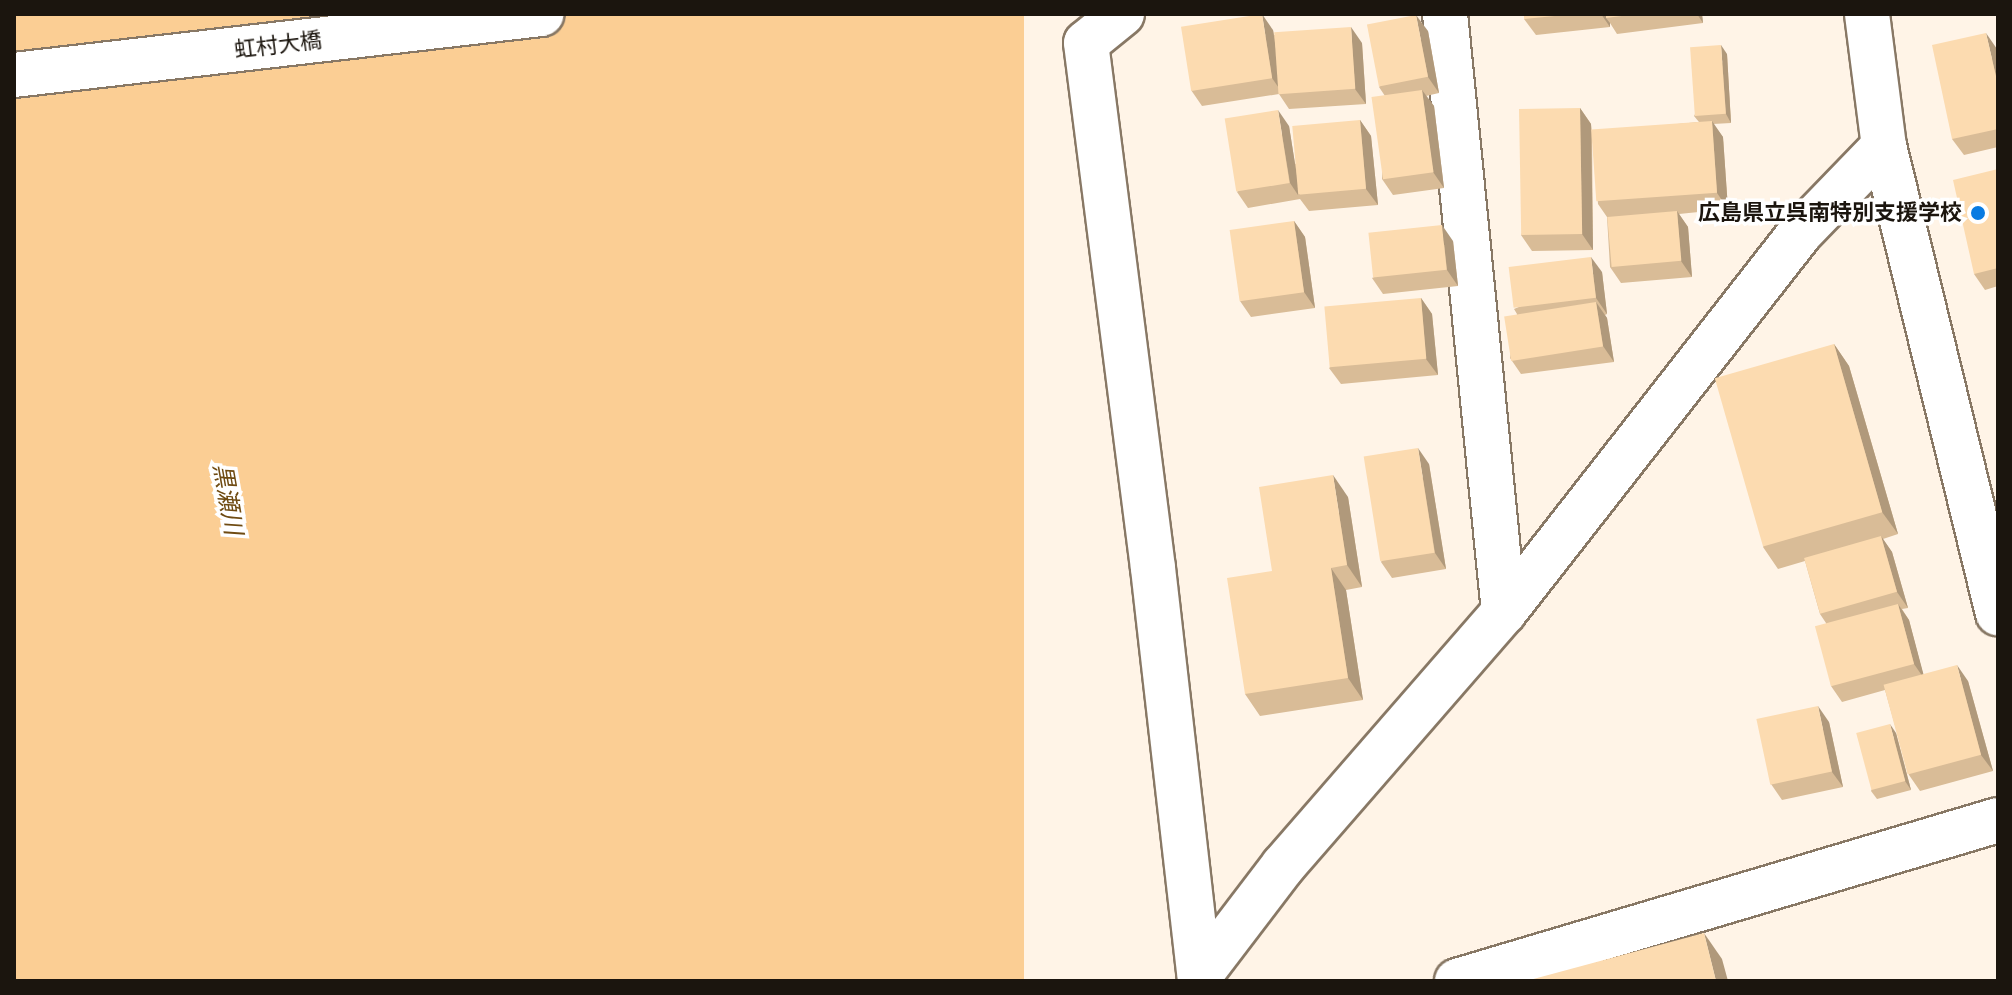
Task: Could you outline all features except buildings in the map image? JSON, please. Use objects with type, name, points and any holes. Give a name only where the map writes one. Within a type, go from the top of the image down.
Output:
[{"type":"street","name":"虹村大橋","points":[[14,75],[541,14]]},
{"type":"street","points":[[1122,14],[1084,28],[1153,568],[1200,978]]},
{"type":"street","points":[[1445,14],[1504,612]]},
{"type":"street","points":[[1867,14],[1884,146],[1998,613]]},
{"type":"street","points":[[1200,978],[1283,866],[1504,612],[1800,233],[1884,146]]},
{"type":"street","points":[[1457,981],[1998,820]]},
{"type":"water","name":"黒瀬川","points":[[14,14],[1024,14],[1024,981],[14,981]]},
{"type":"place","name":"広島県立呉南特別支援学校","points":[[1978,213]]}]
